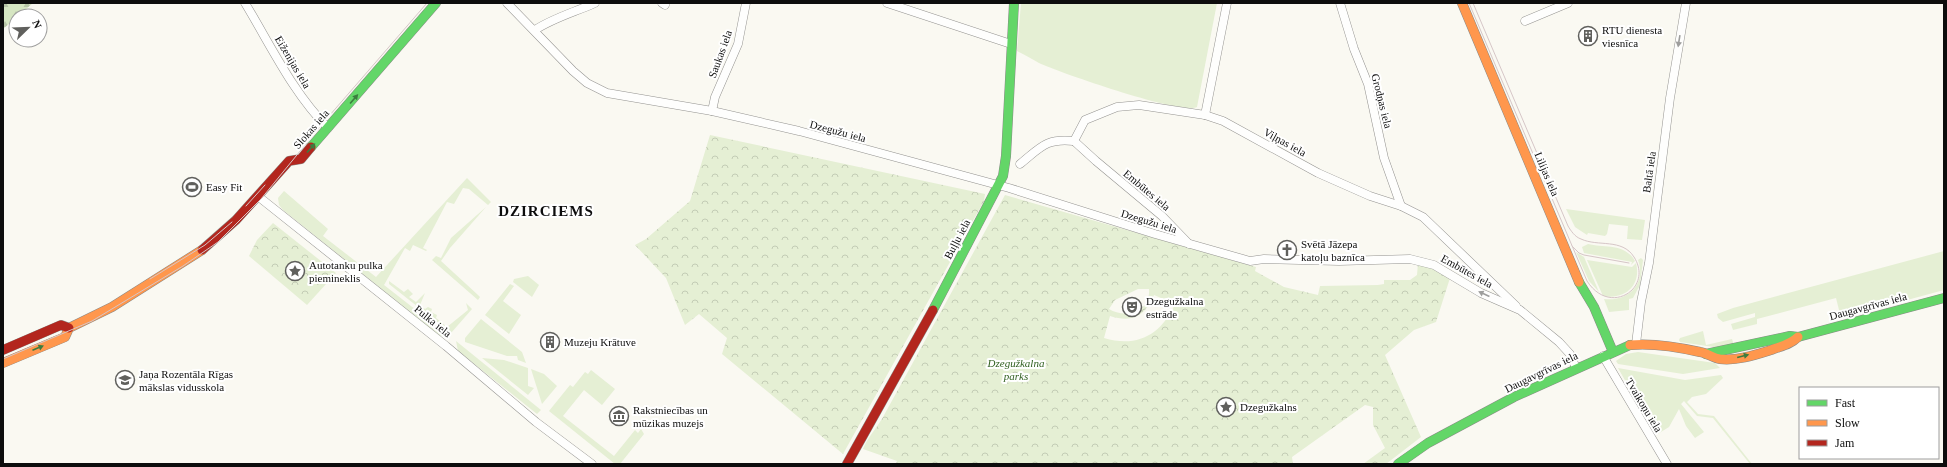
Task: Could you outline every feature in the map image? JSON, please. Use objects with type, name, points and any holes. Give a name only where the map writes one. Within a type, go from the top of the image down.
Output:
[{"type":"street","name":"Eiženijas iela","points":[[245,3],[303,100],[310,110],[328,128]]},
{"type":"street","name":"Slokas iela","points":[[3,363],[65,336],[69,328],[112,307],[207,247],[227,230],[289,161],[301,159],[436,3]]},
{"type":"street","name":"Dzegužu iela","points":[[507,3],[587,84],[607,93],[712,111],[799,131],[999,185],[1189,244]]},
{"type":"street","points":[[535,30],[548,22],[567,16],[595,3]]},
{"type":"street","name":"Saukas iela","points":[[712,111],[716,97],[738,44],[746,3]]},
{"type":"street","points":[[888,3],[1011,44]]},
{"type":"street","name":"Buļļu iela","points":[[847,464],[932,311],[1003,176],[1006,156],[1014,3]]},
{"type":"street","points":[[1205,115],[1227,3]]},
{"type":"street","name":"Grodņas iela","points":[[1340,3],[1354,49],[1368,84],[1384,158],[1401,206]]},
{"type":"street","name":"Lilijas iela","points":[[1462,3],[1579,281],[1594,307],[1612,352]]},
{"type":"street","points":[[1526,21],[1568,3]]},
{"type":"street","name":"Baltā iela","points":[[1636,344],[1686,3]]},
{"type":"street","name":"Viļņas iela","points":[[1074,141],[1085,120],[1116,107],[1139,105],[1205,115],[1238,128],[1318,173],[1370,196],[1401,206],[1423,217],[1441,232],[1520,310]]},
{"type":"street","points":[[1020,164],[1043,145],[1052,141],[1074,141]]},
{"type":"street","name":"Embūtes iela","points":[[1074,141],[1162,216],[1189,244],[1250,261],[1258,259],[1339,261],[1410,259],[1424,261],[1434,265],[1481,293],[1520,310],[1560,342],[1570,354],[1576,368]]},
{"type":"street","name":"Pulka iela","points":[[258,197],[446,346],[536,422],[592,464]]},
{"type":"street","name":"Daugavgrīvas iela","points":[[1398,464],[1417,450],[1448,432],[1576,368],[1612,352],[1636,344],[1706,354],[1714,358],[1740,357],[1792,343],[1798,337],[1944,298]]},
{"type":"street","name":"Slokas iela","points":[[3,350],[61,326],[69,328]]},
{"type":"street","name":"Tvaikoņu iela","points":[[1603,356],[1667,464]]},
{"type":"green space","points":[[3,3],[33,3],[27,8],[8,8],[8,25],[3,29]]},
{"type":"green space","points":[[1021,3],[1217,3],[1197,107],[1187,108],[1169,105],[1120,92],[1051,68],[1017,51]]},
{"type":"green space","points":[[710,135],[985,194],[984,201],[843,454],[722,354],[727,338],[699,314],[685,325],[666,278],[635,245],[646,239],[690,201]]},
{"type":"green space","points":[[467,178],[491,202],[488,205],[469,189],[463,188],[454,204],[447,202],[423,248],[427,250],[426,251],[413,245],[410,251],[405,248],[384,285],[448,335],[441,336],[283,210],[279,205],[278,198],[284,191],[328,229],[323,236],[376,277]]},
{"type":"green space","name":"Dzegužkalna parks","points":[[1005,195],[1256,267],[1255,271],[1284,287],[1318,295],[1320,286],[1378,285],[1384,284],[1384,280],[1410,280],[1417,275],[1418,263],[1427,265],[1450,278],[1436,322],[1414,330],[1385,355],[1421,437],[1386,464],[1363,464],[1385,448],[1373,425],[1373,407],[1365,405],[1292,457],[1293,464],[896,464],[897,461],[863,449],[883,417]],"holes":[[[1138,289],[1149,289],[1149,297],[1141,308],[1129,313],[1115,312],[1109,309],[1115,300]],[[1154,295],[1175,304],[1163,324],[1155,331],[1137,340],[1116,341],[1104,338],[1110,316],[1125,319],[1137,316],[1147,308]]]},
{"type":"green space","points":[[486,207],[450,248],[441,261],[480,297],[478,300],[432,260],[436,256],[441,258],[451,238]]},
{"type":"green space","points":[[1566,209],[1645,220],[1642,240],[1627,239],[1628,226],[1609,224],[1607,234],[1605,236],[1588,233],[1587,235],[1575,227]]},
{"type":"green space","points":[[273,223],[336,273],[307,305],[249,256],[257,240]]},
{"type":"green space","points":[[1588,244],[1614,247],[1626,251],[1635,261],[1631,265],[1632,262],[1584,253],[1582,247]]},
{"type":"green space","points":[[1944,251],[1944,290],[1841,318],[1836,298],[1757,319],[1757,324],[1733,330],[1731,324],[1755,317],[1755,313],[1723,322],[1718,318],[1717,314],[1733,308]]},
{"type":"green space","points":[[1576,252],[1584,257],[1599,292],[1589,281]]},
{"type":"green space","points":[[1641,258],[1643,260],[1640,285],[1633,298],[1629,299],[1629,310],[1609,312],[1604,299],[1620,298],[1633,290],[1640,277],[1638,260]]},
{"type":"green space","points":[[1587,260],[1632,267],[1636,263],[1637,271],[1634,285],[1630,290],[1618,296],[1603,296]]},
{"type":"green space","points":[[528,276],[539,285],[532,297],[513,282],[514,279]]},
{"type":"green space","points":[[389,281],[404,292],[408,289],[413,294],[409,297],[416,302],[425,293],[420,305],[425,309],[428,307],[432,309],[431,312],[437,315],[436,318],[447,327],[468,310],[466,303],[472,309],[451,333],[389,284]]},
{"type":"green space","points":[[510,284],[514,286],[503,301],[521,315],[509,334],[485,315]]},
{"type":"green space","points":[[481,319],[522,352],[526,363],[518,360],[517,356],[507,356],[465,342],[465,338]]},
{"type":"green space","points":[[1703,331],[1706,345],[1732,339],[1734,346],[1720,348],[1680,342],[1679,340],[1680,338]]},
{"type":"green space","points":[[456,341],[541,410],[537,414],[458,351]]},
{"type":"green space","points":[[1638,352],[1715,363],[1720,368],[1683,374],[1618,364],[1616,361],[1626,354]]},
{"type":"green space","points":[[482,358],[504,360],[528,368],[528,386],[534,388],[528,395]]},
{"type":"green space","points":[[1618,368],[1685,380],[1721,375],[1723,378],[1706,394],[1692,397],[1687,402],[1698,414],[1714,416],[1752,464],[1750,464],[1713,418],[1697,416],[1684,401],[1681,404],[1704,432],[1695,438],[1686,426],[1679,409],[1669,427],[1656,435]]},
{"type":"green space","points":[[531,369],[544,374],[557,386],[542,404]]},
{"type":"green space","points":[[591,370],[615,389],[602,405],[584,390],[563,416],[614,456],[635,430],[638,433],[641,429],[644,434],[620,464],[615,464],[549,411],[570,385],[573,387],[585,372],[588,374]]},
{"type":"tram line","points":[[3,359],[92,321],[183,266],[218,242],[261,199],[323,123],[427,3]]},
{"type":"tram line","points":[[1469,3],[1587,281],[1596,292],[1607,297],[1617,297],[1627,294],[1634,288],[1638,279],[1639,268],[1634,257],[1623,247],[1579,238],[1573,234],[1569,228],[1473,3]]},
{"type":"tram line","points":[[246,206],[265,185]]},
{"type":"tram line","points":[[150,279],[205,245],[232,222]]},
{"type":"tram line","points":[[1572,246],[1579,253],[1584,255],[1629,263]]},
{"type":"traffic: fast","points":[[311,147],[436,3]]},
{"type":"traffic: fast","points":[[933,310],[1003,176],[1006,156],[1014,3]]},
{"type":"traffic: fast","points":[[1579,282],[1594,307],[1613,352]]},
{"type":"traffic: fast","points":[[1706,354],[1790,336],[1798,337],[1944,298]]},
{"type":"traffic: fast","points":[[1398,464],[1428,443],[1514,397],[1630,345]]},
{"type":"traffic: slow","points":[[1462,3],[1579,282]]},
{"type":"traffic: slow","points":[[3,363],[65,337],[69,328],[112,307],[202,250]]},
{"type":"traffic: slow","points":[[1630,345],[1674,347],[1703,353],[1715,358],[1733,359],[1746,357],[1789,344],[1798,337]]},
{"type":"traffic: jam","points":[[202,250],[236,220],[289,161],[301,159],[311,147]]},
{"type":"traffic: jam","points":[[847,464],[933,310]]},
{"type":"traffic: jam","points":[[3,350],[61,325],[69,328]]},
{"type":"place","name":"RTU dienesta viesnīca","points":[[1588,36]]},
{"type":"place","name":"Easy Fit","points":[[192,187]]},
{"type":"place","name":"Svētā Jāzepa katoļu baznīca","points":[[1287,250]]},
{"type":"place","name":"Autotanku pulka piemineklis","points":[[295,271]]},
{"type":"place","name":"Dzegužkalna estrāde","points":[[1132,307]]},
{"type":"place","name":"Muzeju Krātuve","points":[[550,342]]},
{"type":"place","name":"Jaņa Rozentāla Rīgas mākslas vidusskola","points":[[125,380]]},
{"type":"place","name":"Dzegužkalns","points":[[1226,407]]},
{"type":"place","name":"Rakstniecības un mūzikas muzejs","points":[[619,416]]},
{"type":"district","name":"DZIRCIEMS","points":[[546,211]]}]
